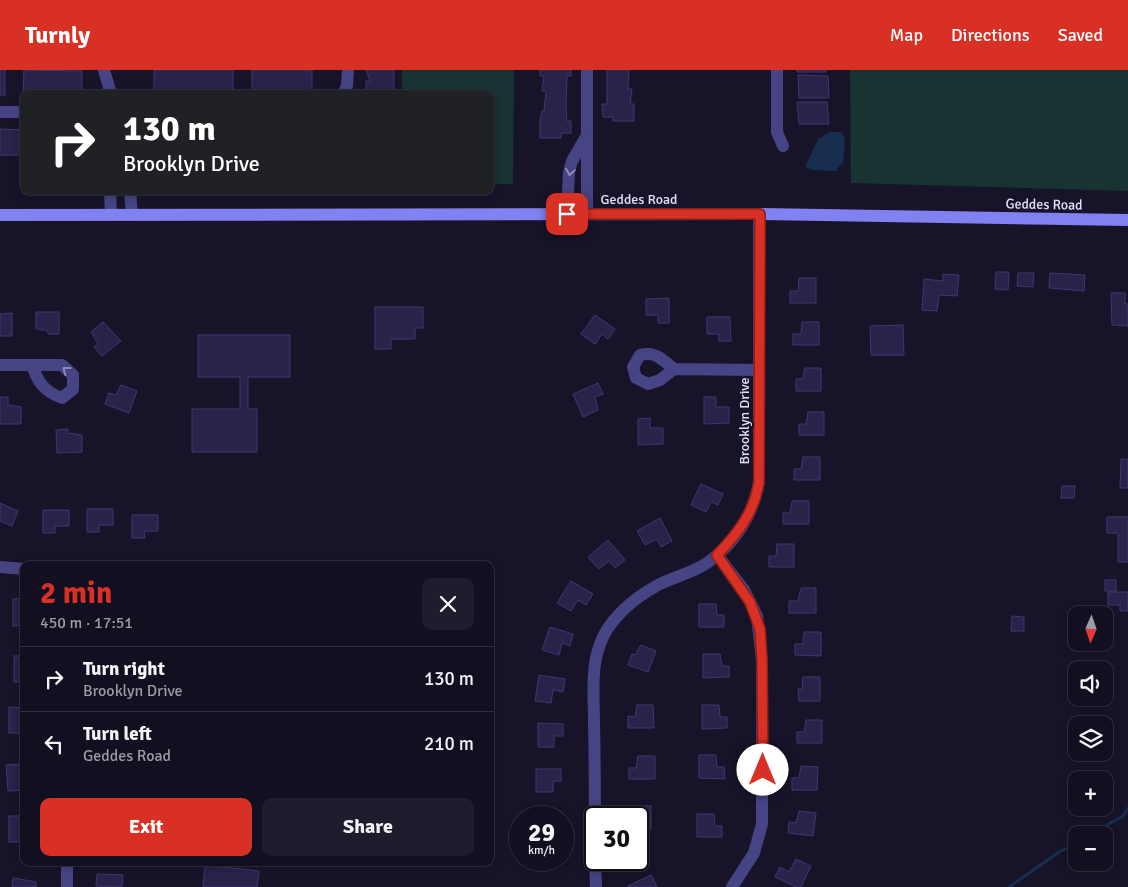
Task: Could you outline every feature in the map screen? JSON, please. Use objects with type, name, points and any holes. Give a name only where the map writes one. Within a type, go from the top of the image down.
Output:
[{"type":"main road","name":"Geddes Road","points":[[0,215],[760,214],[1128,220]]},
{"type":"street","points":[[104,70],[110,90]]},
{"type":"street","points":[[344,90],[348,70]]},
{"type":"street","points":[[586,70],[587,214]]},
{"type":"street","points":[[776,70],[777,132],[783,146]]},
{"type":"street","points":[[0,112],[20,112]]},
{"type":"street","points":[[567,214],[569,172],[572,161],[586,135]]},
{"type":"street","points":[[110,195],[111,215]]},
{"type":"street","points":[[130,195],[132,215]]},
{"type":"street","name":"Brooklyn Drive","points":[[595,806],[594,676],[598,646],[607,629],[628,606],[658,585],[686,574],[717,555],[743,525],[756,498],[759,482],[760,214]]},
{"type":"street","points":[[0,365],[32,365]]},
{"type":"street","points":[[674,369],[758,370]]},
{"type":"street","points":[[717,555],[744,590],[757,616],[762,660],[762,824],[754,853],[732,887]]},
{"type":"street","points":[[0,567],[20,569]]},
{"type":"street","points":[[67,866],[67,887]]},
{"type":"street","points":[[595,871],[596,887]]},
{"type":"green space","points":[[402,70],[514,70],[513,184],[494,184],[494,90],[402,90]]},
{"type":"green space","points":[[850,70],[1128,70],[1128,191],[851,183]]},
{"type":"water","points":[[830,132],[841,132],[845,139],[843,164],[839,165],[837,171],[814,170],[805,167],[818,139]]},
{"type":"building","points":[[0,70],[5,70],[5,95],[0,95]]},
{"type":"building","points":[[24,70],[82,71],[82,90],[23,90]]},
{"type":"building","points":[[154,70],[233,70],[233,90],[154,90]]},
{"type":"building","points":[[252,70],[312,70],[312,90],[252,90]]},
{"type":"building","points":[[366,70],[394,70],[394,90],[366,90],[366,81],[370,81]]},
{"type":"building","points":[[540,70],[571,70],[571,76],[567,76],[566,107],[567,121],[571,121],[571,133],[561,133],[561,138],[540,138],[540,121],[542,111],[544,111],[546,91],[542,91],[544,76],[540,76]]},
{"type":"building","points":[[607,70],[629,70],[628,89],[632,89],[630,104],[634,104],[634,121],[613,121],[613,117],[603,117],[602,104],[607,104]]},
{"type":"building","points":[[797,70],[826,70],[826,72],[797,72]]},
{"type":"building","points":[[798,75],[828,76],[829,98],[799,98]]},
{"type":"building","points":[[797,102],[827,102],[829,124],[799,124]]},
{"type":"building","points":[[0,129],[20,130],[20,155],[0,155]]},
{"type":"building","points":[[996,272],[1009,272],[1008,290],[995,289]]},
{"type":"building","points":[[1018,273],[1034,273],[1033,287],[1017,286]]},
{"type":"building","points":[[1050,273],[1085,275],[1084,291],[1049,288]]},
{"type":"building","points":[[943,274],[959,275],[957,296],[939,295],[937,311],[922,310],[924,279],[943,281]]},
{"type":"building","points":[[799,278],[816,278],[816,303],[790,303],[790,291],[798,291]]},
{"type":"building","points":[[1111,293],[1125,293],[1125,304],[1128,304],[1128,326],[1112,325]]},
{"type":"building","points":[[669,298],[669,323],[658,323],[658,315],[646,315],[646,299]]},
{"type":"building","points":[[375,307],[423,307],[423,328],[415,328],[415,339],[391,339],[391,349],[375,349]]},
{"type":"building","points":[[36,312],[59,312],[59,334],[48,334],[48,331],[36,329]]},
{"type":"building","points":[[12,313],[12,336],[0,336],[0,314]]},
{"type":"building","points":[[595,315],[615,329],[608,339],[602,334],[595,344],[581,334]]},
{"type":"building","points":[[707,317],[730,317],[731,341],[719,341],[719,334],[707,334]]},
{"type":"building","points":[[103,322],[121,341],[102,356],[94,347],[98,344],[91,332]]},
{"type":"building","points":[[802,322],[819,322],[819,345],[793,345],[793,334],[801,334]]},
{"type":"building","points":[[903,325],[904,355],[871,355],[870,326]]},
{"type":"building","points":[[198,335],[290,335],[290,377],[248,377],[248,409],[257,409],[257,452],[192,452],[192,409],[240,409],[240,377],[198,377]]},
{"type":"building","points":[[805,368],[821,368],[821,391],[796,391],[796,379],[803,379]]},
{"type":"building","points":[[598,383],[603,394],[595,397],[598,410],[583,417],[573,394]]},
{"type":"building","points":[[121,385],[137,391],[129,413],[105,404],[109,393],[116,395]]},
{"type":"building","points":[[0,397],[8,397],[8,405],[21,407],[21,424],[0,424]]},
{"type":"building","points":[[704,397],[716,397],[716,407],[729,407],[729,423],[704,424]]},
{"type":"building","points":[[808,412],[824,412],[824,435],[799,435],[799,424],[806,424]]},
{"type":"building","points":[[650,418],[650,428],[663,428],[663,444],[638,445],[638,419]]},
{"type":"building","points":[[68,429],[68,433],[82,435],[82,452],[57,453],[56,430]]},
{"type":"building","points":[[803,457],[820,457],[820,480],[794,480],[794,469],[801,469]]},
{"type":"building","points":[[1121,459],[1128,459],[1128,488],[1120,488]]},
{"type":"building","points":[[701,484],[723,494],[718,505],[711,502],[706,512],[691,505]]},
{"type":"building","points":[[1062,486],[1075,486],[1074,498],[1061,498]]},
{"type":"building","points":[[792,501],[809,501],[809,524],[783,524],[783,513],[790,513]]},
{"type":"building","points":[[0,503],[18,511],[12,526],[0,521]]},
{"type":"building","points":[[87,509],[113,509],[113,525],[99,525],[99,532],[87,532]]},
{"type":"building","points":[[43,510],[69,510],[69,526],[55,526],[55,533],[43,533]]},
{"type":"building","points":[[132,515],[158,515],[158,531],[144,531],[145,538],[132,538]]},
{"type":"building","points":[[1107,517],[1128,517],[1128,562],[1118,562],[1118,533],[1107,533]]},
{"type":"building","points":[[660,518],[672,541],[661,547],[657,539],[645,545],[637,531]]},
{"type":"building","points":[[608,540],[625,560],[615,568],[609,561],[599,569],[588,557]]},
{"type":"building","points":[[777,544],[794,544],[794,567],[769,567],[769,556],[776,556]]},
{"type":"building","points":[[1105,580],[1116,580],[1116,591],[1105,591]]},
{"type":"building","points":[[571,581],[593,594],[586,605],[578,600],[571,611],[557,603]]},
{"type":"building","points":[[801,588],[816,588],[816,613],[789,613],[789,601],[798,601]]},
{"type":"building","points":[[1108,592],[1128,592],[1128,611],[1120,611],[1120,605],[1108,605]]},
{"type":"building","points":[[20,598],[20,625],[13,626],[13,599]]},
{"type":"building","points":[[699,604],[716,604],[717,615],[724,615],[724,627],[699,627]]},
{"type":"building","points":[[1012,616],[1024,617],[1024,631],[1011,631]]},
{"type":"building","points":[[550,627],[573,634],[570,646],[562,643],[559,655],[542,650]]},
{"type":"building","points":[[804,632],[821,632],[821,656],[795,655],[795,644],[803,644]]},
{"type":"building","points":[[641,645],[656,651],[648,672],[628,665],[632,654],[635,655]]},
{"type":"building","points":[[703,654],[720,654],[722,666],[729,666],[729,677],[703,678]]},
{"type":"building","points":[[14,656],[20,656],[20,682],[14,682]]},
{"type":"building","points":[[539,675],[565,679],[563,692],[553,690],[551,703],[535,701]]},
{"type":"building","points":[[803,677],[820,677],[820,701],[799,701],[798,689],[802,689]]},
{"type":"building","points":[[637,705],[653,705],[654,728],[628,728],[628,716],[635,717]]},
{"type":"building","points":[[702,705],[719,705],[720,717],[727,717],[727,728],[702,729]]},
{"type":"building","points":[[9,707],[20,708],[20,733],[9,733]]},
{"type":"building","points":[[806,720],[822,720],[822,743],[797,743],[797,732],[804,732]]},
{"type":"building","points":[[538,723],[563,724],[563,736],[554,736],[554,747],[538,747]]},
{"type":"building","points":[[699,755],[716,755],[717,767],[724,767],[725,779],[699,778]]},
{"type":"building","points":[[638,756],[655,756],[655,779],[629,779],[629,768],[636,768]]},
{"type":"building","points":[[20,764],[20,790],[8,791],[6,765]]},
{"type":"building","points":[[801,766],[818,767],[817,790],[792,790],[792,778],[799,778]]},
{"type":"building","points":[[536,769],[561,769],[561,781],[553,781],[553,792],[536,792]]},
{"type":"building","points":[[649,806],[651,806],[651,829],[649,829]]},
{"type":"building","points":[[799,811],[816,813],[813,836],[788,833],[789,822],[796,823]]},
{"type":"building","points":[[697,814],[714,814],[715,826],[722,826],[722,837],[697,837]]},
{"type":"building","points":[[9,816],[20,816],[20,842],[9,842]]},
{"type":"building","points":[[796,859],[811,866],[801,887],[796,887],[775,877],[780,867],[789,872]]},
{"type":"building","points":[[205,866],[259,871],[257,887],[203,887]]},
{"type":"building","points":[[97,874],[123,875],[122,887],[96,886]]},
{"type":"building","points":[[651,875],[657,887],[628,887],[628,886]]},
{"type":"building","points":[[13,878],[36,882],[36,887],[12,887]]},
{"type":"waterway","points":[[1105,826],[1123,816],[1128,808]]},
{"type":"waterway","points":[[1009,887],[1068,848]]},
{"type":"route","points":[[567,214],[760,214],[759,482],[756,498],[750,513],[735,537],[717,555],[744,590],[757,616],[760,629],[762,640],[763,770]]}]
